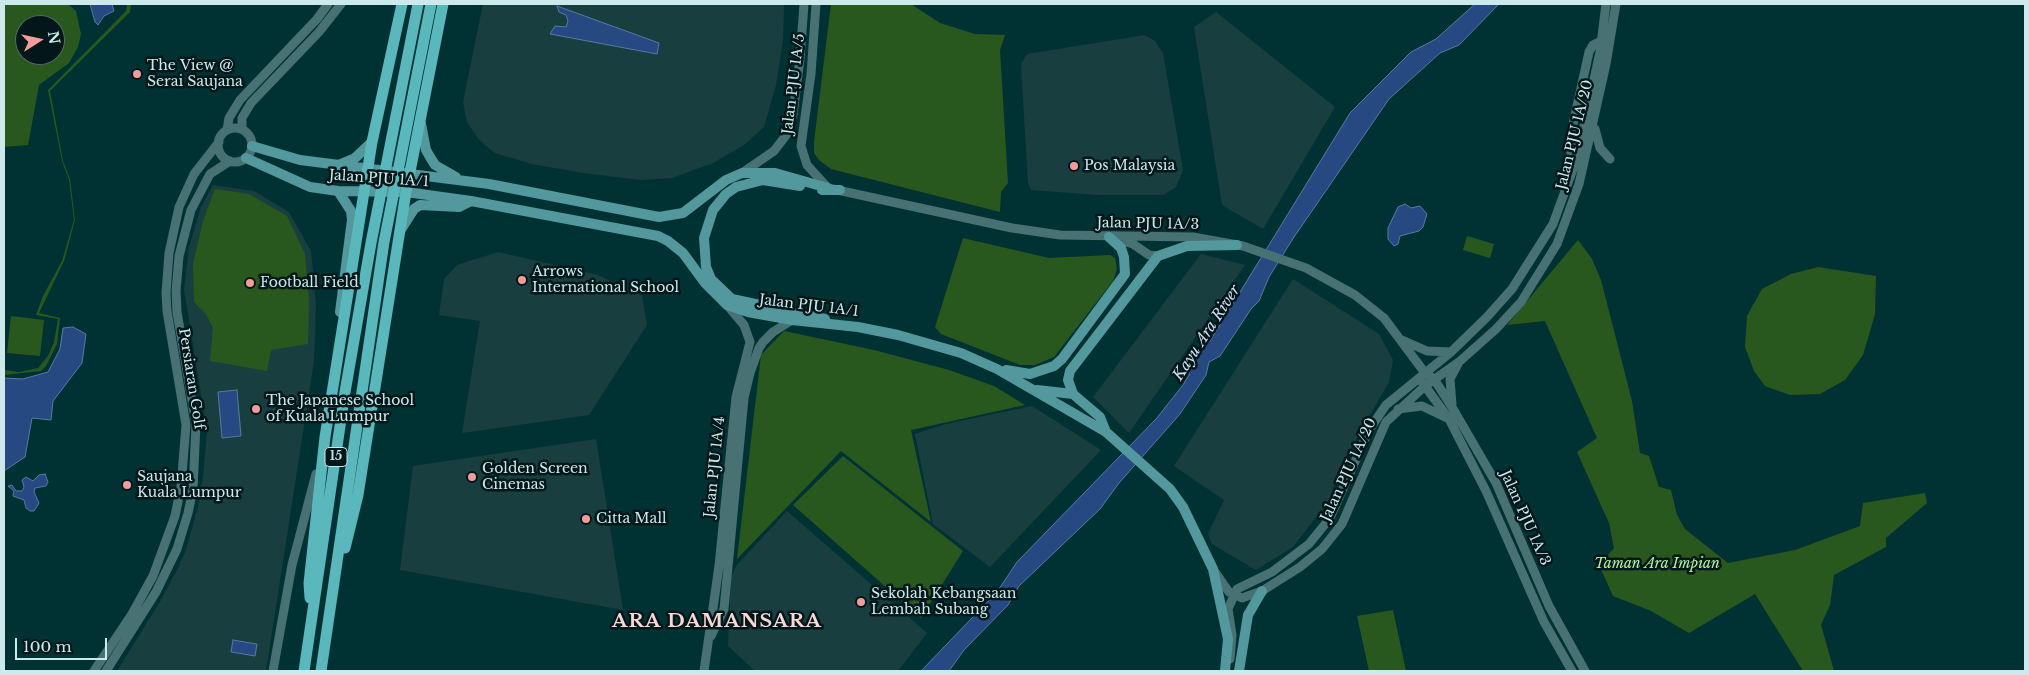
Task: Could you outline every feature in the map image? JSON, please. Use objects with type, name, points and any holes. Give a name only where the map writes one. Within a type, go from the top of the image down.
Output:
[{"type":"main road","points":[[313,607],[308,583],[325,437],[367,169],[402,4]]},
{"type":"main road","name":"15","points":[[304,671],[371,242],[418,4]]},
{"type":"main road","name":"15","points":[[321,671],[384,242],[430,4]]},
{"type":"main road","points":[[338,557],[345,547],[348,538],[358,495],[406,192],[444,4]]},
{"type":"main road","points":[[420,120],[426,150],[435,165],[461,180]]},
{"type":"main road","points":[[375,129],[382,150],[393,154],[407,151],[417,135]]},
{"type":"main road","points":[[336,166],[356,158],[372,142]]},
{"type":"main road","name":"Jalan PJU 1A/1","points":[[252,146],[281,156],[336,166],[410,172],[667,217],[683,213],[694,207],[726,180],[742,172]]},
{"type":"main road","name":"Jalan PJU 1A/1","points":[[246,158],[303,185],[338,191],[406,192],[471,201],[658,236],[668,240],[682,252],[705,283],[727,305],[748,312],[792,320],[877,330],[924,341],[961,353],[997,368],[1108,433],[1156,475],[1183,507],[1213,569],[1228,639],[1226,671]]},
{"type":"main road","points":[[742,172],[775,173],[828,188]]},
{"type":"main road","points":[[832,324],[824,318],[732,299],[720,289],[708,273],[703,253],[704,238],[713,210],[719,200],[736,187],[750,182],[771,181],[831,192],[840,190]]},
{"type":"main road","points":[[338,191],[351,211],[352,220],[340,310],[342,325]]},
{"type":"main road","points":[[399,234],[414,209],[420,205],[459,207],[471,201]]},
{"type":"main road","points":[[359,221],[367,211],[386,207],[394,216],[399,234]]},
{"type":"main road","points":[[997,368],[1030,374],[1054,366],[1062,359],[1125,274],[1124,257],[1121,248],[1109,236]]},
{"type":"main road","points":[[1108,433],[1100,417],[1073,394],[1068,380],[1070,371],[1158,256],[1187,246],[1241,246]]},
{"type":"main road","points":[[1034,390],[1073,394]]},
{"type":"main road","points":[[1239,671],[1248,615],[1262,591]]},
{"type":"street","points":[[227,130],[242,130],[250,136],[252,146],[246,158],[236,162],[230,161],[220,152],[219,142],[227,130],[229,118],[240,100],[317,19],[328,4]]},
{"type":"street","points":[[242,130],[242,118],[250,103],[314,37],[341,4]]},
{"type":"street","name":"Jalan PJU 1A/5","points":[[742,172],[774,152],[787,134],[796,96],[804,4]]},
{"type":"street","name":"Jalan PJU 1A/5","points":[[816,4],[811,74],[801,146],[807,165],[828,188]]},
{"type":"street","points":[[1587,157],[1579,163],[1574,178],[1572,176],[1570,138],[1589,52],[1601,41],[1606,4]]},
{"type":"street","name":"Jalan PJU 1A/20","points":[[1572,176],[1553,224],[1524,273],[1488,317],[1451,352],[1386,404],[1373,424],[1330,518],[1309,544],[1272,572],[1242,586],[1233,595],[1242,598],[1262,591],[1300,567],[1331,539],[1342,524],[1386,422],[1397,409],[1434,379],[1459,362],[1496,329],[1521,302],[1542,271],[1557,244],[1587,157],[1610,46],[1616,4]]},
{"type":"street","points":[[1594,124],[1600,148],[1610,159]]},
{"type":"street","name":"Persiaran Golf","points":[[94,671],[132,614],[153,576],[175,516],[181,487],[186,425],[167,311],[166,293],[169,254],[180,207],[194,174],[219,142]]},
{"type":"street","name":"Persiaran Golf","points":[[106,671],[156,592],[177,549],[188,513],[193,490],[196,424],[177,312],[176,291],[179,256],[191,210],[206,181],[210,174],[230,161]]},
{"type":"street","name":"Jalan PJU 1A/3","points":[[828,188],[1012,228],[1060,235],[1193,237],[1241,246],[1306,268],[1355,295],[1384,318],[1402,340],[1422,375],[1425,386],[1449,419],[1486,491],[1544,622],[1572,671]]},
{"type":"street","points":[[1109,236],[1133,244],[1149,255],[1158,256]]},
{"type":"street","name":"Jalan PJU 1A/4","points":[[727,305],[744,325],[750,338],[746,373]]},
{"type":"street","name":"Jalan PJU 1A/4","points":[[704,671],[719,566],[736,397],[759,348],[773,332],[792,320]]},
{"type":"street","points":[[1402,340],[1427,351],[1451,352]]},
{"type":"street","points":[[1452,407],[1450,379],[1459,362]]},
{"type":"street","name":"Jalan PJU 1A/3","points":[[1422,375],[1434,379],[1496,483],[1549,606],[1585,671]]},
{"type":"street","points":[[1397,409],[1422,406],[1449,419]]},
{"type":"street","points":[[273,671],[292,565],[325,437]]},
{"type":"street","points":[[1213,569],[1233,595],[1228,609],[1232,647],[1226,671]]},
{"type":"shaded area","points":[[483,4],[784,4],[783,40],[776,85],[764,127],[744,145],[713,163],[672,178],[641,180],[583,173],[532,164],[495,153],[479,140],[467,122],[463,102]]},
{"type":"shaded area","points":[[1216,12],[1335,107],[1263,229],[1222,205],[1194,27]]},
{"type":"shaded area","points":[[1145,35],[1155,41],[1163,53],[1183,170],[1176,187],[1163,195],[1098,195],[1031,190],[1028,183],[1021,64],[1027,54]]},
{"type":"shaded area","name":"The Japanese School of Kuala Lumpur","points":[[213,185],[254,191],[289,212],[311,251],[316,304],[314,361],[266,671],[117,671],[161,600],[178,568],[186,550],[198,507],[207,431],[184,289],[189,247],[201,207]]},
{"type":"shaded area","points":[[498,252],[598,275],[642,296],[647,325],[589,415],[462,433],[480,321],[439,315],[444,279],[457,265]]},
{"type":"shaded area","points":[[1201,254],[1245,265],[1129,433],[1093,397]]},
{"type":"shaded area","points":[[1293,279],[1379,334],[1393,360],[1389,382],[1340,467],[1329,500],[1293,547],[1256,570],[1212,544],[1208,534],[1224,500],[1174,466]]},
{"type":"shaded area","points":[[1032,406],[1101,450],[990,567],[933,524],[915,434],[946,424]]},
{"type":"shaded area","points":[[596,439],[623,610],[400,570],[413,466]]},
{"type":"shaded area","points":[[787,511],[927,633],[898,671],[755,671],[728,646],[731,578],[736,566]]},
{"type":"green space","points":[[4,4],[68,4],[76,11],[81,34],[78,47],[69,63],[39,85],[28,145],[4,147]]},
{"type":"green space","points":[[127,4],[131,4],[130,12],[50,91],[63,161],[70,179],[75,220],[64,261],[39,313],[60,318],[57,344],[46,366],[41,371],[4,375],[4,370],[19,372],[38,368],[48,356],[54,342],[58,319],[36,315],[43,296],[62,261],[74,220],[69,180],[62,161],[48,90],[126,11]]},
{"type":"green space","points":[[831,4],[911,4],[940,23],[975,34],[1005,35],[1000,50],[1008,183],[1001,192],[1000,212],[831,169],[819,160],[814,153],[814,142]]},
{"type":"green space","name":"Football Field","points":[[215,189],[249,194],[287,216],[305,254],[309,301],[308,344],[271,350],[267,371],[210,361],[213,328],[206,314],[194,302],[193,264],[203,221]]},
{"type":"green space","points":[[1467,236],[1494,244],[1490,258],[1463,250]]},
{"type":"green space","points":[[963,238],[1049,258],[1110,255],[1115,258],[1117,269],[1113,281],[1054,357],[1035,365],[1020,365],[941,334],[935,327]]},
{"type":"green space","name":"Taman Ara Impian","points":[[1578,240],[1592,259],[1601,280],[1632,401],[1640,453],[1649,456],[1659,487],[1671,490],[1677,515],[1685,529],[1728,563],[1795,550],[1860,526],[1863,503],[1925,493],[1927,503],[1886,538],[1886,547],[1834,575],[1830,605],[1821,625],[1834,671],[1803,671],[1755,594],[1689,633],[1651,611],[1613,596],[1599,565],[1614,548],[1609,523],[1577,452],[1597,438],[1545,321],[1507,325]]},
{"type":"green space","points":[[1818,267],[1876,276],[1875,314],[1863,355],[1845,380],[1820,394],[1790,395],[1765,386],[1754,371],[1745,347],[1747,316],[1762,289],[1791,274]]},
{"type":"green space","points":[[11,316],[44,320],[40,356],[7,353]]},
{"type":"green space","points":[[784,331],[874,350],[949,370],[994,386],[1025,405],[911,430],[931,522],[841,451],[737,559],[761,355]]},
{"type":"green space","points":[[843,456],[963,551],[921,618],[793,505]]},
{"type":"green space","points":[[1393,610],[1406,671],[1369,671],[1357,616]]},
{"type":"water","points":[[90,4],[112,4],[114,11],[104,16],[98,25],[95,22]]},
{"type":"water","points":[[1475,4],[1499,4],[1459,45],[1440,53],[1389,99],[1294,237],[1269,277],[1259,301],[1251,309],[1220,356],[1209,362],[1206,375],[1180,414],[1119,483],[1100,509],[1019,586],[1008,605],[964,650],[949,671],[921,671],[997,592],[1017,562],[1156,419],[1183,385],[1189,375],[1190,366],[1206,342],[1210,341],[1350,113],[1411,52],[1436,39]]},
{"type":"water","points":[[557,6],[659,43],[657,54],[550,34],[555,26],[566,27],[568,21],[566,15],[559,12]]},
{"type":"water","points":[[1405,204],[1411,208],[1420,206],[1427,214],[1423,227],[1419,231],[1400,236],[1398,244],[1394,246],[1388,239],[1388,228],[1398,207]]},
{"type":"water","points":[[73,327],[86,334],[82,363],[53,401],[51,420],[32,418],[25,457],[4,471],[4,378],[23,379],[48,372],[60,349],[63,328]]},
{"type":"water","points":[[237,390],[241,436],[222,438],[218,392]]},
{"type":"water","points":[[45,474],[48,482],[46,486],[35,488],[34,492],[39,503],[34,511],[30,511],[26,508],[24,500],[13,496],[14,491],[8,486],[12,485],[16,491],[22,491],[24,487],[22,480],[26,477],[33,481],[39,475]]},
{"type":"water","points":[[233,640],[257,644],[255,656],[231,652]]},
{"type":"place","name":"The View @ Serai Saujana","points":[[137,74]]},
{"type":"place","name":"Pos Malaysia","points":[[1074,166]]},
{"type":"place","name":"Arrows International School","points":[[522,280]]},
{"type":"place","name":"Football Field","points":[[250,283]]},
{"type":"place","name":"The Japanese School of Kuala Lumpur","points":[[256,409]]},
{"type":"place","name":"Golden Screen Cinemas","points":[[472,477]]},
{"type":"place","name":"Saujana Kuala Lumpur","points":[[127,485]]},
{"type":"place","name":"Citta Mall","points":[[586,519]]},
{"type":"place","name":"Sekolah Kebangsaan Lembah Subang","points":[[861,602]]},
{"type":"district","name":"ARA DAMANSARA","points":[[717,622]]},
{"type":"water label","name":"Kayu Ara River","points":[[1207,333]]}]
